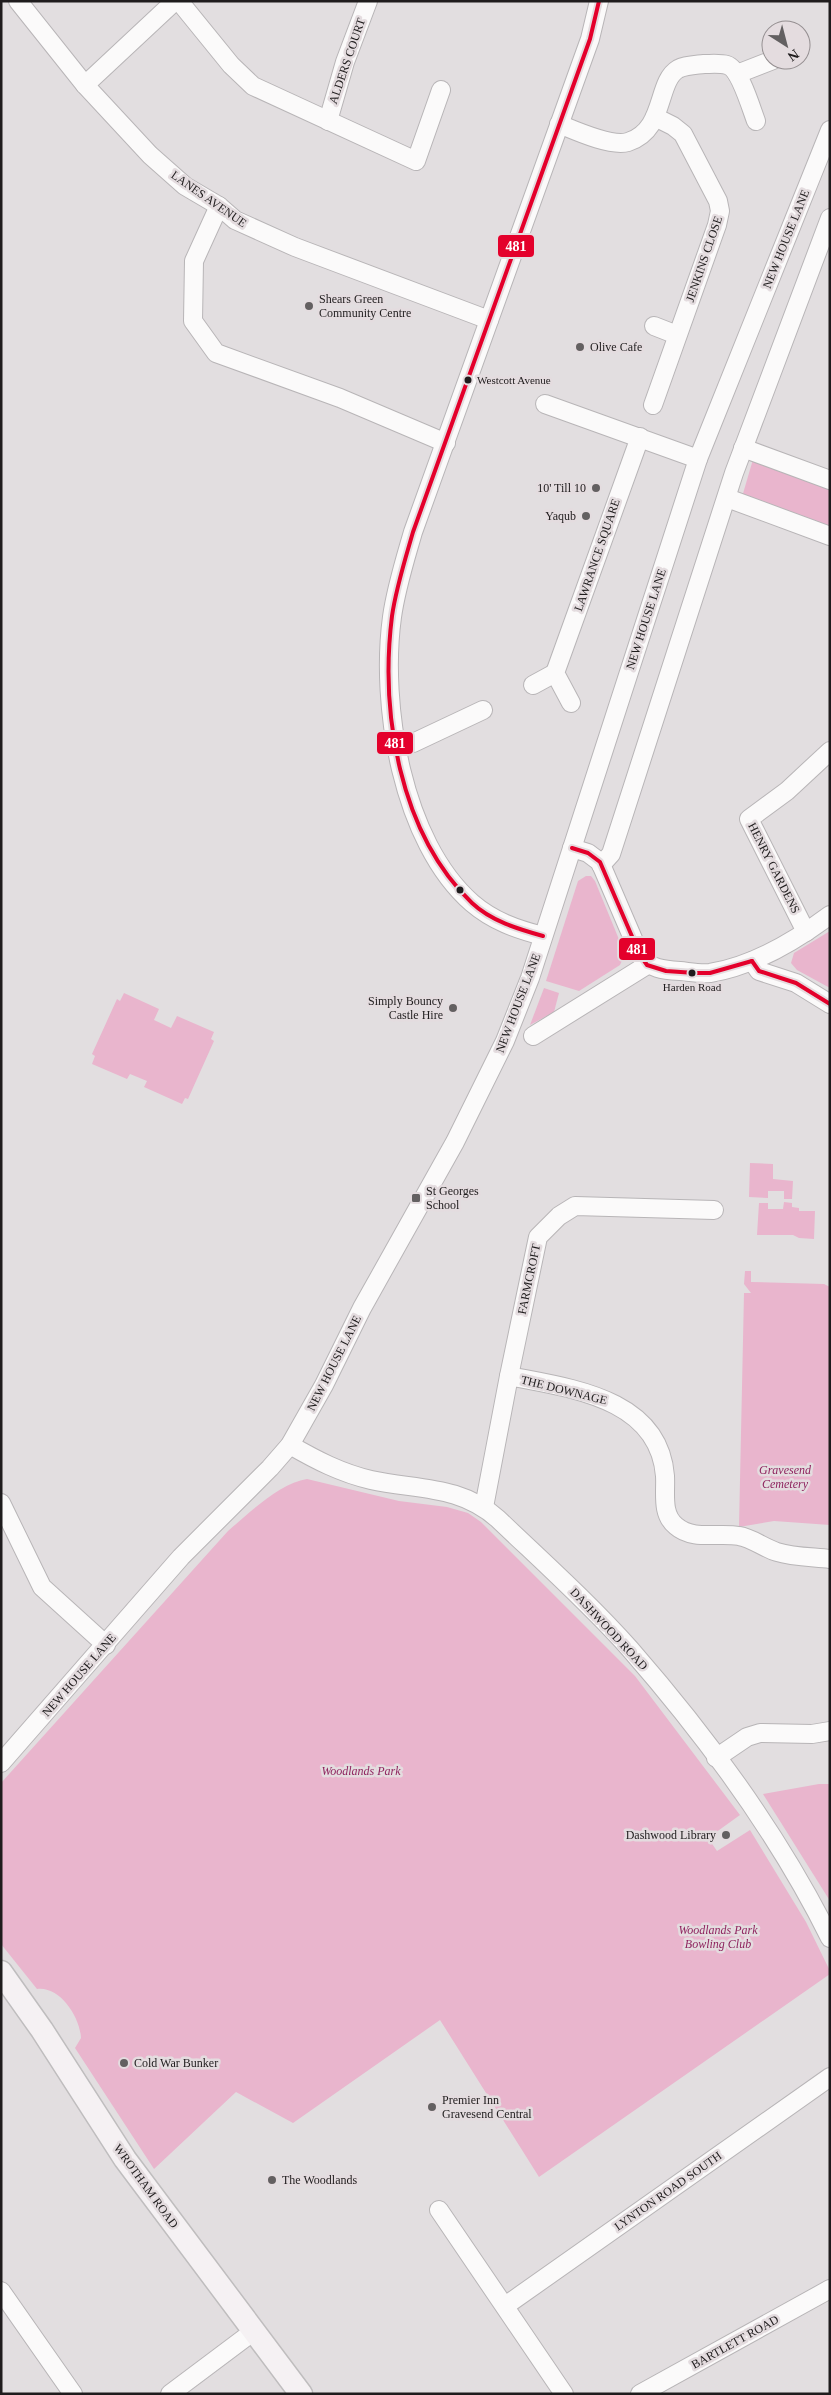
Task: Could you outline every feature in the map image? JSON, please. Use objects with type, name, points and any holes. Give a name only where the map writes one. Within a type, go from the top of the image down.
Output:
[{"type":"main road","name":"WROTHAM ROAD","points":[[1,1972],[48,2038],[125,2159],[301,2394]]},
{"type":"street","name":"LANES AVENUE","points":[[18,1],[85,85],[150,155],[185,186],[219,206],[235,220],[280,241],[489,320]]},
{"type":"street","points":[[85,85],[175,1]]},
{"type":"street","points":[[178,1],[231,65],[253,86],[416,161],[442,90]]},
{"type":"street","name":"ALDERS COURT","points":[[328,120],[345,62],[368,1]]},
{"type":"street","points":[[543,936],[510,928],[471,902],[448,877],[434,856],[416,814],[396,748],[390,679],[392,616],[405,559],[590,39],[599,1]]},
{"type":"street","points":[[559,124],[594,137],[621,143],[636,139],[644,133],[655,117],[672,75],[678,69],[714,64],[728,66],[737,74],[756,121]]},
{"type":"street","points":[[737,74],[761,65]]},
{"type":"street","name":"JENKINS CLOSE","points":[[653,405],[717,225],[720,208],[683,134],[655,117]]},
{"type":"street","name":"NEW HOUSE LANE","points":[[1,1763],[181,1557],[270,1468],[290,1445],[324,1385],[362,1308],[455,1142],[493,1066],[530,978],[698,459],[830,130]]},
{"type":"street","points":[[219,206],[194,261],[193,321],[216,353],[340,398],[446,443]]},
{"type":"street","points":[[601,865],[610,857],[620,830],[743,448],[830,218]]},
{"type":"street","points":[[654,326],[677,335]]},
{"type":"street","points":[[545,404],[698,459]]},
{"type":"street","name":"LAWRANCE SQUARE","points":[[555,673],[640,437]]},
{"type":"street","points":[[743,448],[830,480]]},
{"type":"street","points":[[727,498],[830,536]]},
{"type":"street","points":[[533,685],[555,673],[571,703]]},
{"type":"street","points":[[396,748],[483,710]]},
{"type":"street","name":"HENRY GARDENS","points":[[806,932],[749,818],[787,791],[830,751]]},
{"type":"street","points":[[572,848],[588,853],[601,865],[640,955],[648,965],[666,971],[703,973],[752,962],[806,932],[830,915]]},
{"type":"street","points":[[752,962],[758,972],[796,983],[830,1004]]},
{"type":"street","name":"NEW HOUSE LANE","points":[[533,1036],[648,965]]},
{"type":"street","name":"FARMCROFT","points":[[484,1506],[508,1376],[538,1237],[559,1216],[575,1206],[714,1210]]},
{"type":"street","name":"THE DOWNAGE","points":[[508,1376],[594,1395],[616,1404],[629,1413],[644,1428],[658,1452],[664,1471],[667,1512],[672,1523],[681,1530],[697,1534],[740,1536],[785,1554],[830,1558]]},
{"type":"street","name":"DASHWOOD ROAD","points":[[290,1445],[348,1474],[394,1484],[458,1494],[484,1506],[629,1648],[716,1758],[769,1833],[830,1938]]},
{"type":"street","points":[[1,1503],[42,1587],[106,1645]]},
{"type":"street","points":[[716,1758],[747,1737],[760,1733],[812,1734],[830,1731]]},
{"type":"street","name":"LYNTON ROAD SOUTH","points":[[505,2306],[830,2076]]},
{"type":"street","points":[[439,2210],[564,2394]]},
{"type":"street","name":"BARTLETT ROAD","points":[[640,2394],[830,2289]]},
{"type":"street","points":[[1,2291],[74,2394]]},
{"type":"street","points":[[170,2394],[254,2331]]},
{"type":"green space","points":[[754,456],[830,483],[830,531],[742,497]]},
{"type":"green space","points":[[586,876],[591,876],[595,881],[625,954],[620,965],[579,991],[546,981],[578,881]]},
{"type":"green space","points":[[830,931],[830,988],[797,970],[791,963],[794,953]]},
{"type":"green space","points":[[544,988],[559,993],[554,1012],[530,1025]]},
{"type":"green space","points":[[124,993],[159,1009],[154,1020],[171,1028],[177,1016],[214,1032],[211,1039],[214,1041],[188,1099],[185,1098],[182,1104],[144,1087],[147,1081],[130,1074],[127,1079],[92,1064],[95,1056],[92,1054],[117,999],[120,1001]]},
{"type":"green space","points":[[750,1163],[773,1164],[773,1179],[793,1181],[792,1199],[784,1199],[784,1191],[768,1191],[768,1198],[749,1197]]},
{"type":"green space","points":[[784,1202],[792,1203],[792,1207],[799,1208],[799,1211],[815,1211],[814,1239],[799,1238],[793,1235],[757,1235],[759,1203],[768,1203],[768,1209],[783,1209]]},
{"type":"green space","name":"Gravesend Cemetery","points":[[745,1271],[751,1271],[751,1282],[824,1284],[830,1287],[830,1525],[774,1521],[739,1527],[744,1293],[751,1293],[744,1284]]},
{"type":"green space","name":"Woodlands Park","points":[[307,1479],[399,1501],[447,1507],[468,1513],[481,1522],[635,1676],[740,1815],[708,1838],[717,1851],[750,1830],[806,1922],[830,1971],[830,1974],[539,2177],[440,2020],[293,2123],[236,2092],[154,2169],[75,2048],[81,2038],[73,2012],[53,1992],[37,1989],[1,1944],[1,1783],[228,1531],[276,1492],[286,1486]]},
{"type":"green space","points":[[819,1784],[830,1784],[830,1901],[763,1794]]},
{"type":"transit line","name":"481","points":[[543,936],[505,924],[479,909],[447,875],[427,842],[411,807],[400,769],[393,731],[389,692],[389,653],[392,616],[413,532],[590,39],[599,1]]},
{"type":"transit line","name":"481","points":[[572,848],[588,853],[600,862],[640,955],[647,965],[666,971],[710,973],[752,961]]},
{"type":"transit line","name":"481","points":[[752,961],[759,971],[796,983],[830,1004]]},
{"type":"place","name":"Shears Green Community Centre","points":[[309,306]]},
{"type":"place","name":"Olive Cafe","points":[[580,347]]},
{"type":"place","name":"Westcott Avenue","points":[[468,380]]},
{"type":"place","name":"10' Till 10","points":[[596,488]]},
{"type":"place","name":"Yaqub","points":[[586,516]]},
{"type":"place","name":"Harden Road","points":[[692,973]]},
{"type":"place","name":"Simply Bouncy Castle Hire","points":[[453,1008]]},
{"type":"place","name":"St Georges School","points":[[416,1198]]},
{"type":"place","name":"Dashwood Library","points":[[726,1835]]},
{"type":"place","name":"Cold War Bunker","points":[[124,2063]]},
{"type":"place","name":"Premier Inn Gravesend Central","points":[[432,2107]]},
{"type":"place","name":"The Woodlands","points":[[272,2180]]},
{"type":"park label","name":"Woodlands Park Bowling Club","points":[[718,1937]]}]
